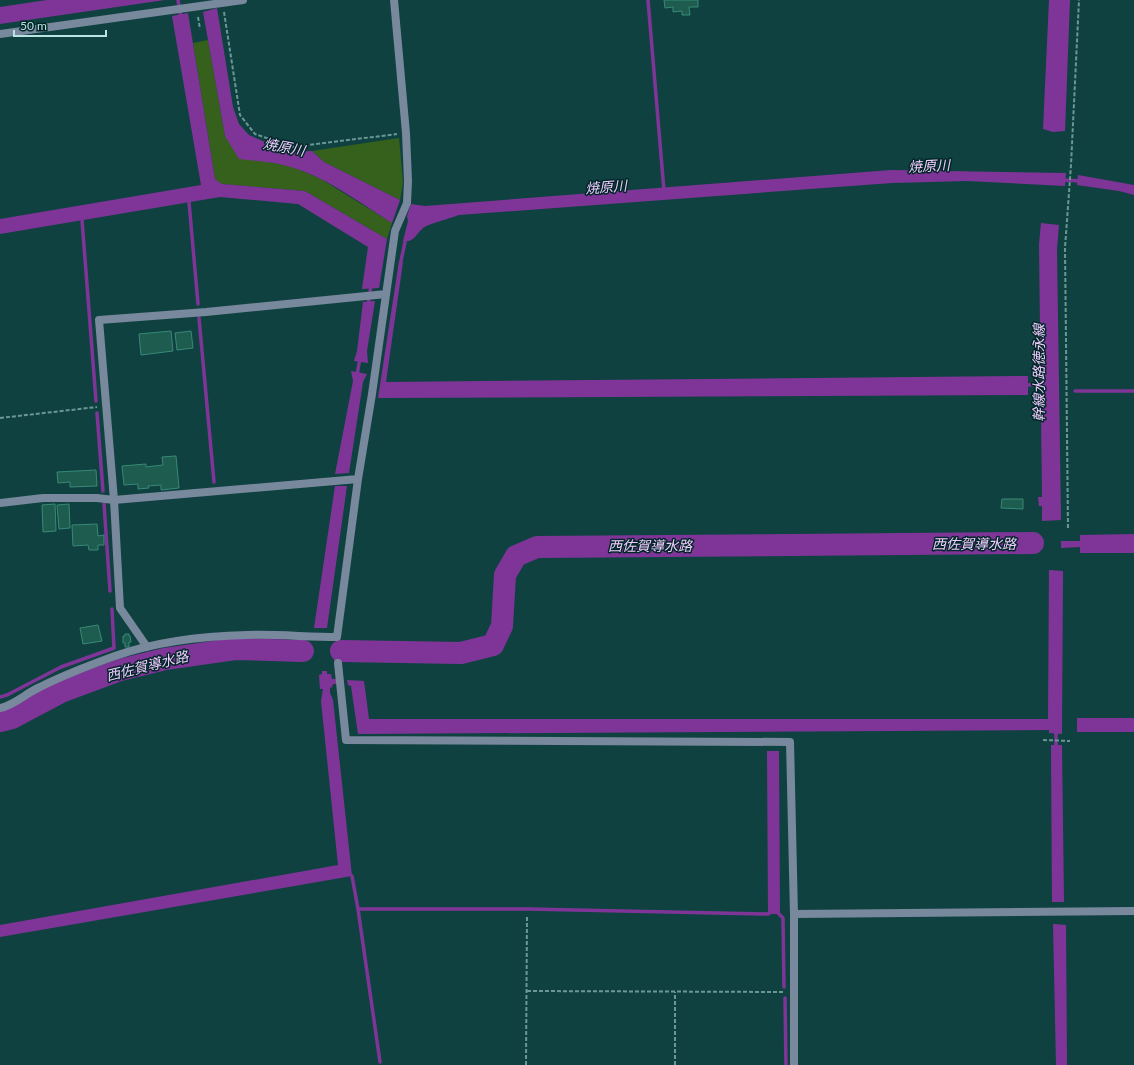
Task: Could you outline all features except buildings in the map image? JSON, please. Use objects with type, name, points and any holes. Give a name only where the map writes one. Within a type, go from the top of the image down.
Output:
[{"type":"street","points":[[0,34],[192,7],[222,1],[242,0]]},
{"type":"street","points":[[0,708],[12,704],[38,688],[74,671],[117,655],[147,647],[212,637],[247,635],[337,637],[358,479],[396,231],[407,203],[408,181],[406,132],[394,0]]},
{"type":"street","points":[[147,647],[120,608],[114,500],[99,320],[206,312],[386,294]]},
{"type":"street","points":[[0,503],[43,498],[97,498],[114,500],[358,479]]},
{"type":"street","points":[[338,663],[346,740],[790,742],[794,914],[794,1065]]},
{"type":"street","points":[[794,914],[1134,911]]},
{"type":"path","points":[[1068,528],[1065,248],[1071,165],[1079,0]]},
{"type":"path","points":[[222,1],[240,116],[255,134],[292,147],[406,132]]},
{"type":"path","points":[[0,418],[106,406]]},
{"type":"path","points":[[1043,740],[1070,741]]},
{"type":"path","points":[[526,1065],[527,916]]},
{"type":"path","points":[[527,990],[794,992]]},
{"type":"path","points":[[675,992],[675,1065]]},
{"type":"green space","points":[[208,40],[225,136],[269,162],[293,167],[321,179],[392,223],[387,239],[305,191],[221,184],[215,179],[193,43]]},
{"type":"green space","points":[[399,138],[403,182],[400,200],[324,162],[312,151]]},
{"type":"shaded area","points":[[47,0],[165,0],[0,24],[0,7]]},
{"type":"shaded area","points":[[1049,0],[1070,0],[1065,131],[1053,132],[1043,129]]},
{"type":"shaded area","points":[[217,8],[233,107],[239,124],[249,135],[288,152],[312,151],[324,162],[400,200],[392,223],[320,178],[280,164],[239,159],[225,136],[203,12]]},
{"type":"shaded area","points":[[188,13],[215,179],[222,184],[305,191],[387,239],[379,288],[362,289],[368,247],[298,204],[220,197],[0,234],[0,219],[201,185],[172,16]]},
{"type":"shaded area","points":[[891,170],[1066,173],[1065,186],[967,181],[892,183],[459,215],[426,226],[410,241],[403,241],[408,221],[407,216],[411,204],[425,206]]},
{"type":"shaded area","points":[[1078,175],[1134,185],[1134,195],[1119,191],[1077,185]]},
{"type":"shaded area","points":[[1041,223],[1059,225],[1057,249],[1061,520],[1042,521],[1042,506],[1039,506],[1038,497],[1042,497],[1039,244]]},
{"type":"shaded area","points":[[399,261],[403,262],[386,382],[1028,376],[1028,395],[378,398]]},
{"type":"shaded area","points":[[375,301],[367,351],[368,363],[354,361],[357,351],[363,302]]},
{"type":"shaded area","points":[[351,371],[367,374],[363,382],[349,473],[335,474],[353,381]]},
{"type":"shaded area","points":[[335,486],[347,486],[327,628],[314,628]]},
{"type":"shaded area","points":[[1134,534],[1134,553],[1080,553],[1080,547],[1061,548],[1061,541],[1080,541],[1080,535]]},
{"type":"shaded area","points":[[1049,570],[1063,571],[1062,734],[1049,733],[1049,730],[358,734],[351,686],[348,685],[347,680],[364,681],[369,719],[1048,719]]},
{"type":"shaded area","points":[[322,671],[327,671],[327,674],[331,674],[332,679],[337,679],[337,684],[333,684],[330,688],[330,693],[333,700],[352,876],[0,937],[0,925],[338,865],[321,701],[323,689],[320,689],[319,675],[322,674]]},
{"type":"shaded area","points":[[1077,718],[1134,718],[1134,732],[1077,732]]},
{"type":"shaded area","points":[[1051,745],[1062,745],[1064,902],[1052,902]]},
{"type":"shaded area","points":[[767,751],[779,751],[780,914],[768,914]]},
{"type":"shaded area","points":[[1053,924],[1066,925],[1067,1065],[1056,1065]]},
{"type":"waterway","points":[[178,0],[181,18]]},
{"type":"waterway","points":[[648,0],[664,191]]},
{"type":"waterway","name":"焼原川","points":[[1062,180],[1082,181]]},
{"type":"waterway","points":[[189,202],[198,304]]},
{"type":"waterway","points":[[82,220],[96,401]]},
{"type":"waterway","points":[[401,261],[405,242]]},
{"type":"waterway","points":[[368,306],[371,285]]},
{"type":"waterway","points":[[199,318],[214,482]]},
{"type":"waterway","points":[[357,375],[360,358]]},
{"type":"waterway","name":"幹線水路徳永線","points":[[1028,385],[1044,385]]},
{"type":"waterway","points":[[1075,391],[1134,391]]},
{"type":"waterway","points":[[97,413],[103,491]]},
{"type":"waterway","points":[[104,504],[110,591]]},
{"type":"waterway","name":"西佐賀導水路","points":[[341,651],[461,653],[493,645],[502,626],[505,575],[516,556],[537,547],[1033,543]]},
{"type":"waterway","points":[[0,697],[7,695],[61,667],[114,648],[112,609]]},
{"type":"waterway","name":"西佐賀導水路","points":[[0,721],[12,718],[61,692],[120,670],[165,659],[235,649],[303,651]]},
{"type":"waterway","points":[[1056,729],[1056,749]]},
{"type":"waterway","points":[[352,876],[380,1062]]},
{"type":"waterway","points":[[358,909],[528,909],[768,914],[772,911]]},
{"type":"waterway","points":[[777,912],[783,918],[784,987]]},
{"type":"waterway","points":[[785,998],[786,1065]]}]
